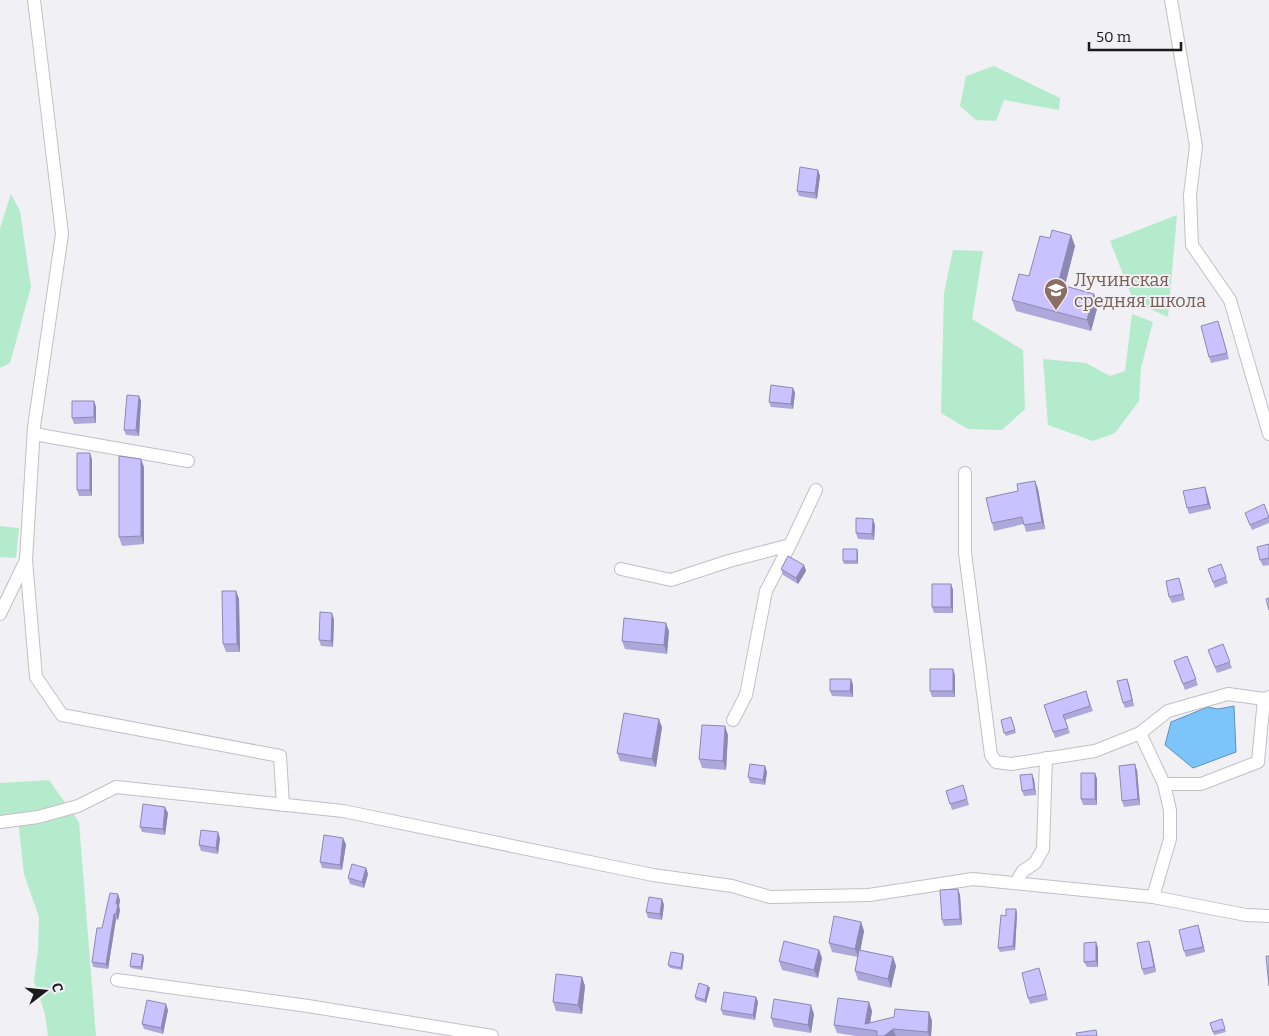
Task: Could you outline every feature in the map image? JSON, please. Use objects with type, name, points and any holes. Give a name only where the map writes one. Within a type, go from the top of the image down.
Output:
[{"type":"street","points":[[34,0],[62,234],[34,434],[26,560],[36,677],[62,715],[280,756],[283,805]]},
{"type":"street","points":[[1171,0],[1196,146],[1190,196],[1192,246],[1230,300],[1269,434]]},
{"type":"street","points":[[34,434],[188,461]]},
{"type":"street","points":[[965,472],[965,553],[991,755],[996,762],[1011,764],[1095,752],[1140,733],[1168,711],[1228,694],[1267,698],[1258,762],[1201,784],[1164,784]]},
{"type":"street","points":[[733,720],[746,695],[766,591],[816,490]]},
{"type":"street","points":[[621,569],[670,580],[729,561],[790,545]]},
{"type":"street","points":[[0,614],[26,560]]},
{"type":"street","points":[[1140,733],[1164,784],[1170,810],[1170,840],[1152,897]]},
{"type":"street","points":[[1018,883],[1023,871],[1035,863],[1042,849],[1046,758]]},
{"type":"street","points":[[0,822],[38,817],[78,806],[116,787],[344,811],[653,875],[732,886],[770,897],[868,895],[973,879],[1152,897],[1246,915],[1269,916]]},
{"type":"street","points":[[117,980],[308,1006],[492,1036]]},
{"type":"green space","points":[[994,66],[1060,98],[1059,110],[1004,100],[996,121],[976,120],[960,106],[966,76]]},
{"type":"green space","points":[[11,194],[20,211],[31,287],[10,363],[0,368],[0,228]]},
{"type":"green space","points":[[1177,215],[1168,317],[1134,302],[1110,241]]},
{"type":"green space","points":[[953,250],[983,251],[972,319],[1023,350],[1025,409],[1002,430],[968,429],[941,413],[944,293]]},
{"type":"green space","points":[[1132,314],[1153,322],[1141,368],[1139,401],[1115,433],[1093,441],[1048,425],[1043,359],[1086,363],[1110,376],[1125,371]]},
{"type":"green space","points":[[0,526],[19,528],[16,558],[0,557]]},
{"type":"green space","points":[[49,780],[79,822],[96,1036],[48,1036],[45,1014],[34,981],[39,917],[24,874],[18,819],[0,819],[0,783]]},
{"type":"water","points":[[1234,706],[1236,752],[1193,768],[1165,745],[1171,722],[1208,707],[1218,709]]},
{"type":"building","points":[[800,167],[818,170],[815,193],[797,191]]},
{"type":"building","points":[[1052,230],[1071,235],[1058,284],[1094,294],[1087,320],[1012,300],[1019,274],[1029,276],[1040,236],[1050,238]]},
{"type":"building","points":[[1218,321],[1227,353],[1209,357],[1201,326]]},
{"type":"building","points":[[771,385],[793,388],[791,404],[769,402]]},
{"type":"building","points":[[127,395],[139,396],[136,430],[124,430]]},
{"type":"building","points":[[72,401],[94,401],[94,417],[72,418]]},
{"type":"building","points":[[77,453],[90,453],[90,490],[77,490]]},
{"type":"building","points":[[119,456],[141,459],[141,536],[119,537]]},
{"type":"building","points":[[1035,481],[1042,522],[1024,525],[1022,517],[992,523],[986,498],[1018,491],[1017,484]]},
{"type":"building","points":[[1205,487],[1208,504],[1187,508],[1183,491]]},
{"type":"building","points":[[1264,504],[1269,517],[1250,525],[1245,513]]},
{"type":"building","points":[[856,518],[873,519],[872,534],[856,533]]},
{"type":"building","points":[[1269,544],[1269,558],[1260,560],[1257,547]]},
{"type":"building","points":[[843,549],[857,549],[857,561],[843,561]]},
{"type":"building","points":[[788,556],[804,565],[796,578],[781,569]]},
{"type":"building","points":[[1221,564],[1226,577],[1213,582],[1208,569]]},
{"type":"building","points":[[1179,578],[1183,594],[1169,597],[1166,581]]},
{"type":"building","points":[[932,584],[951,584],[951,607],[932,607]]},
{"type":"building","points":[[222,591],[236,591],[237,644],[223,644]]},
{"type":"building","points":[[1269,598],[1269,610],[1266,599]]},
{"type":"building","points":[[320,612],[332,613],[331,641],[319,640]]},
{"type":"building","points":[[624,618],[666,623],[664,645],[622,641]]},
{"type":"building","points":[[1223,644],[1230,662],[1215,667],[1208,650]]},
{"type":"building","points":[[1187,656],[1196,679],[1183,684],[1174,661]]},
{"type":"building","points":[[930,669],[953,669],[953,691],[930,691]]},
{"type":"building","points":[[830,679],[851,679],[850,691],[830,691]]},
{"type":"building","points":[[1127,679],[1132,700],[1123,703],[1117,681]]},
{"type":"building","points":[[1086,691],[1090,706],[1063,715],[1068,728],[1053,732],[1044,705]]},
{"type":"building","points":[[624,713],[659,719],[652,759],[617,753]]},
{"type":"building","points":[[1011,717],[1015,730],[1004,733],[1001,720]]},
{"type":"building","points":[[702,725],[725,726],[723,761],[699,759]]},
{"type":"building","points":[[750,764],[765,766],[763,780],[748,777]]},
{"type":"building","points":[[1135,764],[1138,799],[1122,801],[1119,766]]},
{"type":"building","points":[[1081,773],[1095,773],[1095,799],[1081,799]]},
{"type":"building","points":[[1032,774],[1034,789],[1022,791],[1020,775]]},
{"type":"building","points":[[963,785],[967,799],[950,804],[946,791]]},
{"type":"building","points":[[143,804],[165,807],[163,829],[140,827]]},
{"type":"building","points":[[201,830],[218,832],[216,848],[199,845]]},
{"type":"building","points":[[324,835],[343,838],[340,865],[320,862]]},
{"type":"building","points":[[352,864],[366,868],[362,882],[348,878]]},
{"type":"building","points":[[958,889],[960,919],[942,920],[940,890]]},
{"type":"building","points":[[110,893],[118,894],[116,904],[118,904],[116,914],[114,914],[106,964],[92,962],[97,928],[102,928]]},
{"type":"building","points":[[649,897],[662,899],[660,914],[646,912]]},
{"type":"building","points":[[1006,909],[1016,909],[1013,946],[998,948],[1001,915],[1006,916]]},
{"type":"building","points":[[834,916],[861,922],[855,949],[829,943]]},
{"type":"building","points":[[1198,925],[1203,947],[1184,951],[1179,930]]},
{"type":"building","points":[[784,941],[819,950],[814,970],[779,961]]},
{"type":"building","points":[[1149,941],[1154,967],[1142,969],[1137,943]]},
{"type":"building","points":[[1096,942],[1096,961],[1084,962],[1084,943]]},
{"type":"building","points":[[859,950],[893,957],[888,979],[855,971]]},
{"type":"building","points":[[671,952],[683,954],[681,968],[668,965]]},
{"type":"building","points":[[132,953],[143,955],[141,967],[130,966]]},
{"type":"building","points":[[1266,956],[1269,956],[1269,986]]},
{"type":"building","points":[[1039,968],[1046,994],[1028,998],[1022,973]]},
{"type":"building","points":[[556,974],[582,977],[578,1005],[553,1002]]},
{"type":"building","points":[[699,983],[708,986],[705,1000],[695,997]]},
{"type":"building","points":[[724,992],[756,997],[753,1015],[721,1010]]},
{"type":"building","points":[[838,998],[869,1002],[865,1024],[894,1017],[895,1009],[929,1012],[928,1032],[893,1029],[884,1036],[877,1036],[877,1031],[834,1025]]},
{"type":"building","points":[[774,999],[811,1005],[808,1025],[771,1018]]},
{"type":"building","points":[[147,1000],[166,1004],[161,1028],[142,1024]]},
{"type":"building","points":[[1222,1019],[1225,1029],[1213,1032],[1210,1023]]},
{"type":"building","points":[[1096,1030],[1097,1036],[1077,1036],[1076,1033]]},
{"type":"place","name":"Лучинская средняя школа","points":[[1056,311]]}]
